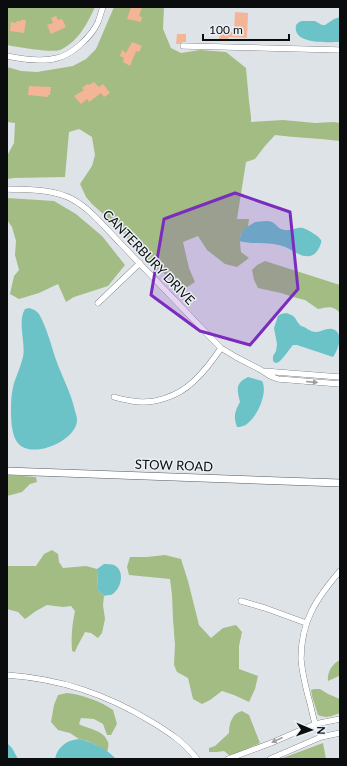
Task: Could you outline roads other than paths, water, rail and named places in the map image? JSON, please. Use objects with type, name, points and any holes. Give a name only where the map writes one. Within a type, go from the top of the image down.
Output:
[{"type":"street","points":[[7,56],[22,59],[47,60],[66,55],[86,39],[95,28],[103,7]]},
{"type":"street","points":[[183,46],[340,50]]},
{"type":"street","name":"CANTERBURY DRIVE","points":[[7,189],[56,193],[72,199],[80,204],[91,213],[140,263],[221,348],[236,357],[273,378],[340,384]]},
{"type":"street","points":[[98,303],[140,263]]},
{"type":"street","points":[[114,397],[133,402],[142,402],[154,401],[170,396],[192,383],[209,365],[221,348]]},
{"type":"street","name":"CANTERBURY DRIVE","points":[[261,370],[340,377]]},
{"type":"street","points":[[295,381],[296,374]]},
{"type":"street","points":[[327,376],[327,383]]},
{"type":"street","name":"STOW ROAD","points":[[7,471],[340,483]]},
{"type":"street","points":[[321,737],[315,724],[305,681],[301,659],[302,642],[306,622],[311,611],[325,588],[340,571]]},
{"type":"street","points":[[241,601],[306,622]]},
{"type":"street","points":[[7,675],[56,682],[80,688],[107,698],[166,730],[185,744],[197,759]]},
{"type":"street","points":[[228,759],[271,743],[315,724],[340,719]]},
{"type":"street","points":[[270,759],[321,737],[340,733]]},
{"type":"water","points":[[340,17],[340,42],[312,41],[300,36],[296,31],[296,25],[302,21],[315,21],[325,25]]},
{"type":"water","points":[[255,222],[272,222],[282,229],[290,230],[303,228],[307,230],[320,238],[321,243],[319,248],[310,256],[303,256],[285,247],[265,243],[239,241],[244,229]]},
{"type":"water","points":[[29,308],[35,310],[42,319],[57,364],[71,397],[77,420],[75,428],[61,441],[52,446],[32,450],[23,447],[17,442],[12,430],[11,416],[11,401],[14,383],[24,351],[22,326],[23,314],[25,309]]},
{"type":"water","points":[[286,313],[294,317],[301,326],[314,332],[330,329],[336,331],[339,337],[339,342],[333,357],[293,345],[280,361],[276,363],[274,362],[273,356],[276,351],[277,344],[274,328],[278,316]]},
{"type":"water","points":[[248,377],[262,381],[264,393],[260,406],[252,419],[243,426],[237,427],[235,417],[240,402],[238,387],[244,379]]},
{"type":"water","points":[[104,564],[114,565],[118,568],[121,580],[120,585],[114,593],[104,596],[98,590],[97,569]]},
{"type":"water","points":[[79,739],[99,746],[116,759],[55,759],[58,751],[63,745],[70,741]]},
{"type":"water","points":[[7,743],[12,748],[18,759],[7,759]]}]
